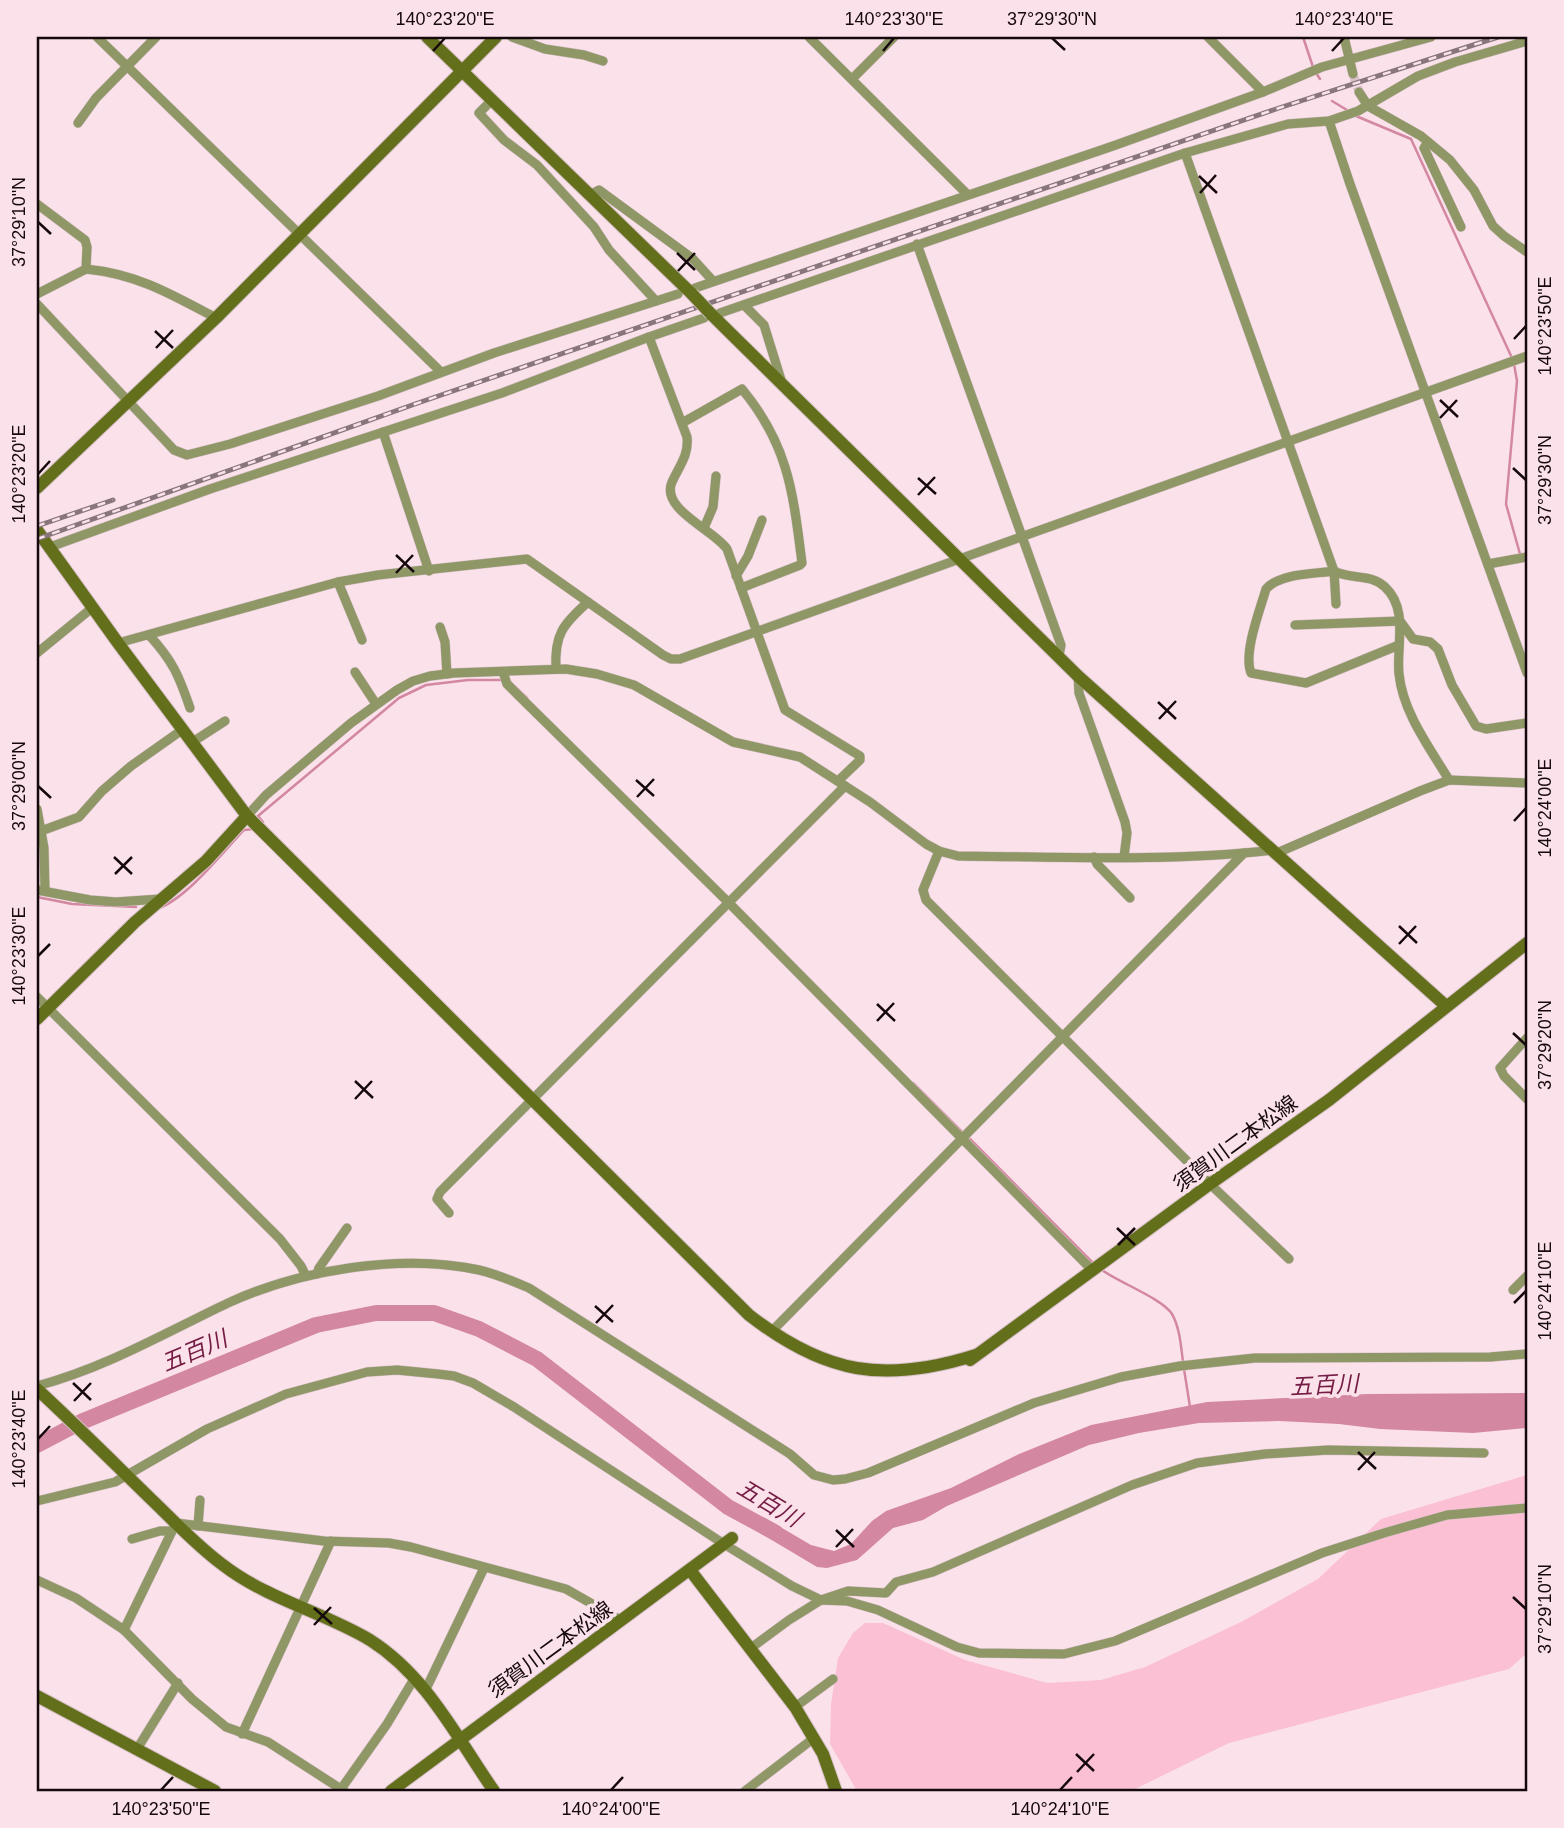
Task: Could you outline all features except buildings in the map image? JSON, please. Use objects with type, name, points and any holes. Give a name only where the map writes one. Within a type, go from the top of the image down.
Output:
[{"type":"street","points":[[97,37],[440,371]]},
{"type":"street","points":[[78,123],[96,98],[156,37]]},
{"type":"street","points":[[427,37],[693,291],[712,315],[1078,676],[1446,1006]]},
{"type":"street","points":[[37,488],[216,318],[496,37]]},
{"type":"street","points":[[512,37],[545,50],[584,55],[603,61]]},
{"type":"street","points":[[809,37],[967,194]]},
{"type":"street","points":[[852,79],[894,37]]},
{"type":"street","points":[[1208,37],[1263,92]]},
{"type":"street","points":[[1344,37],[1353,74]]},
{"type":"street","points":[[693,291],[713,281],[1113,146],[1263,92],[1322,67],[1431,37]]},
{"type":"street","points":[[50,547],[210,489],[502,393],[649,337],[1185,153],[1288,124],[1329,121],[1368,106],[1418,76],[1527,41]]},
{"type":"street","points":[[1359,92],[1368,106],[1428,142],[1450,160],[1474,190],[1493,226],[1527,252]]},
{"type":"street","points":[[492,100],[479,113],[504,140],[537,165],[656,301]]},
{"type":"street","points":[[1329,121],[1527,673]]},
{"type":"street","points":[[1428,142],[1424,148],[1461,227]]},
{"type":"street","points":[[1185,153],[1334,571],[1336,604]]},
{"type":"street","points":[[590,195],[599,190],[693,259],[713,281]]},
{"type":"street","points":[[37,204],[85,240],[86,269]]},
{"type":"street","points":[[917,244],[1061,645],[1059,656]]},
{"type":"street","points":[[37,294],[86,269],[108,271],[160,287],[216,318]]},
{"type":"street","points":[[37,304],[174,450],[187,455],[230,444],[377,396],[440,371],[678,294]]},
{"type":"street","points":[[744,305],[764,325],[783,384]]},
{"type":"street","points":[[449,1213],[437,1199],[440,1192],[729,903],[842,783],[860,760],[860,756],[785,710],[727,549],[677,508],[670,485],[689,450],[682,422],[649,337]]},
{"type":"street","points":[[117,643],[338,582],[378,575],[527,559],[671,659],[680,659],[1527,356]]},
{"type":"street","points":[[682,422],[742,389],[772,432],[787,470],[802,563],[741,588]]},
{"type":"street","points":[[383,432],[429,571]]},
{"type":"street","points":[[704,528],[713,507],[716,476]]},
{"type":"street","points":[[736,576],[748,556],[762,520]]},
{"type":"street","points":[[37,530],[117,643],[247,816],[725,1292],[771,1332],[812,1355],[848,1367],[867,1370],[916,1370],[976,1355]]},
{"type":"street","points":[[1488,564],[1523,557]]},
{"type":"street","points":[[1399,645],[1306,683],[1251,673],[1248,664],[1267,587],[1289,577],[1334,571],[1340,575],[1370,578],[1380,583],[1395,601],[1399,621],[1399,645],[1399,674],[1403,694],[1411,714],[1450,780]]},
{"type":"street","points":[[338,582],[362,640]]},
{"type":"street","points":[[556,669],[556,644],[563,625],[587,601]]},
{"type":"street","points":[[37,653],[92,608]]},
{"type":"street","points":[[1296,625],[1399,621]]},
{"type":"street","points":[[1399,621],[1413,639],[1430,642],[1438,649],[1452,685],[1476,726],[1486,729],[1527,723]]},
{"type":"street","points":[[440,627],[447,674]]},
{"type":"street","points":[[149,635],[169,657],[190,708]]},
{"type":"street","points":[[37,1019],[160,899],[206,861],[266,795],[376,704],[422,678],[447,674],[556,669],[581,671],[634,685],[725,738],[800,757],[842,783],[912,836],[939,851],[958,856],[1124,857],[1275,852],[1450,780],[1527,783]]},
{"type":"street","points":[[355,672],[376,704]]},
{"type":"street","points":[[503,672],[507,684],[729,903],[1093,1271]]},
{"type":"street","points":[[1078,676],[1079,693],[1125,822],[1127,834],[1124,857]]},
{"type":"street","points":[[191,743],[225,721]]},
{"type":"street","points":[[41,831],[79,817],[102,791],[131,766],[182,730]]},
{"type":"street","points":[[37,810],[44,848],[41,891],[116,902],[160,899]]},
{"type":"street","points":[[939,851],[923,890],[926,900],[1210,1184],[1289,1259]]},
{"type":"street","points":[[771,1332],[1244,853]]},
{"type":"street","points":[[1094,857],[1097,864],[1130,898]]},
{"type":"street","name":"須賀川二本松線","points":[[961,1368],[1210,1184],[1329,1100],[1527,943]]},
{"type":"street","points":[[37,996],[280,1239],[306,1276]]},
{"type":"street","points":[[1527,1038],[1500,1068],[1504,1076],[1527,1099]]},
{"type":"street","points":[[317,1274],[318,1268],[348,1228]]},
{"type":"street","points":[[494,1791],[443,1712],[392,1656],[371,1642],[260,1589],[223,1566],[174,1527],[127,1475],[38,1389],[78,1375],[230,1302],[306,1276],[382,1265],[424,1264],[460,1266],[504,1277],[540,1295],[790,1454],[814,1475],[832,1480],[868,1473],[1034,1403],[1121,1377],[1180,1366],[1255,1359],[1490,1357],[1527,1354]]},
{"type":"street","points":[[1513,1290],[1527,1276]]},
{"type":"street","points":[[37,1501],[115,1482],[207,1429],[286,1394],[367,1371],[397,1370],[454,1376],[473,1383],[514,1407],[728,1541],[792,1586],[821,1600],[847,1601],[878,1610],[957,1647],[979,1653],[1064,1654],[1115,1641],[1322,1553],[1384,1533],[1447,1515],[1527,1508]]},
{"type":"street","points":[[751,1648],[789,1619],[821,1600],[848,1591],[886,1593],[896,1582],[933,1572],[1132,1485],[1197,1463],[1265,1454],[1328,1450],[1484,1453]]},
{"type":"street","points":[[198,1526],[200,1500]]},
{"type":"street","points":[[132,1539],[174,1527],[198,1526],[331,1541],[389,1543],[566,1589],[622,1621]]},
{"type":"street","points":[[124,1630],[174,1527]]},
{"type":"street","points":[[242,1734],[331,1541]]},
{"type":"street","name":"須賀川二本松線","points":[[391,1791],[728,1541]]},
{"type":"street","points":[[425,1691],[484,1568]]},
{"type":"street","points":[[690,1570],[795,1707],[823,1754],[836,1791]]},
{"type":"street","points":[[37,1580],[76,1598],[124,1630],[212,1718],[242,1734],[268,1742],[324,1781],[342,1790],[414,1679]]},
{"type":"street","points":[[795,1707],[833,1679]]},
{"type":"street","points":[[136,1749],[178,1683]]},
{"type":"street","points":[[37,1696],[215,1791]]},
{"type":"street","points":[[745,1791],[814,1738]]},
{"type":"shaded area","points":[[1527,1393],[1527,1428],[1473,1433],[1279,1421],[1199,1423],[1089,1445],[947,1506],[923,1520],[893,1528],[857,1560],[827,1568],[817,1567],[753,1529],[765,1518],[811,1545],[834,1551],[851,1544],[872,1521],[886,1511],[951,1488],[1019,1454],[1091,1425],[1207,1402],[1367,1394]]},
{"type":"shaded area","points":[[1527,1475],[1527,1653],[1509,1669],[1229,1743],[1131,1791],[857,1791],[830,1744],[831,1704],[838,1658],[853,1633],[865,1623],[883,1623],[965,1660],[1047,1683],[1101,1680],[1145,1667],[1241,1622],[1318,1579],[1381,1519]]},
{"type":"waterway","points":[[1303,37],[1313,67]]},
{"type":"waterway","points":[[1316,73],[1320,79]]},
{"type":"waterway","points":[[1332,101],[1347,110]]},
{"type":"waterway","points":[[1356,116],[1411,139],[1512,358]]},
{"type":"waterway","points":[[1514,364],[1517,381],[1506,504],[1520,554]]},
{"type":"waterway","points":[[263,822],[258,816],[399,698],[426,685],[468,680],[502,680]]},
{"type":"waterway","points":[[509,681],[527,698]]},
{"type":"waterway","points":[[159,908],[193,885],[244,830],[254,829]]},
{"type":"waterway","points":[[37,897],[72,904],[136,907]]},
{"type":"waterway","points":[[913,1083],[963,1133]]},
{"type":"waterway","points":[[968,1137],[1094,1264]]},
{"type":"waterway","points":[[1102,1270],[1167,1308],[1177,1325],[1183,1362]]},
{"type":"waterway","name":"五百川","points":[[37,1445],[81,1422],[316,1325],[376,1313],[434,1313],[479,1329],[537,1359],[728,1507],[776,1533]]},
{"type":"waterway","points":[[1184,1369],[1190,1407]]},
{"type":"tunnel","points":[[1353,74],[1359,92]]},
{"type":"railway","points":[[37,539],[415,404],[1279,108],[1498,37]]},
{"type":"railway","points":[[37,526],[113,500]]}]
